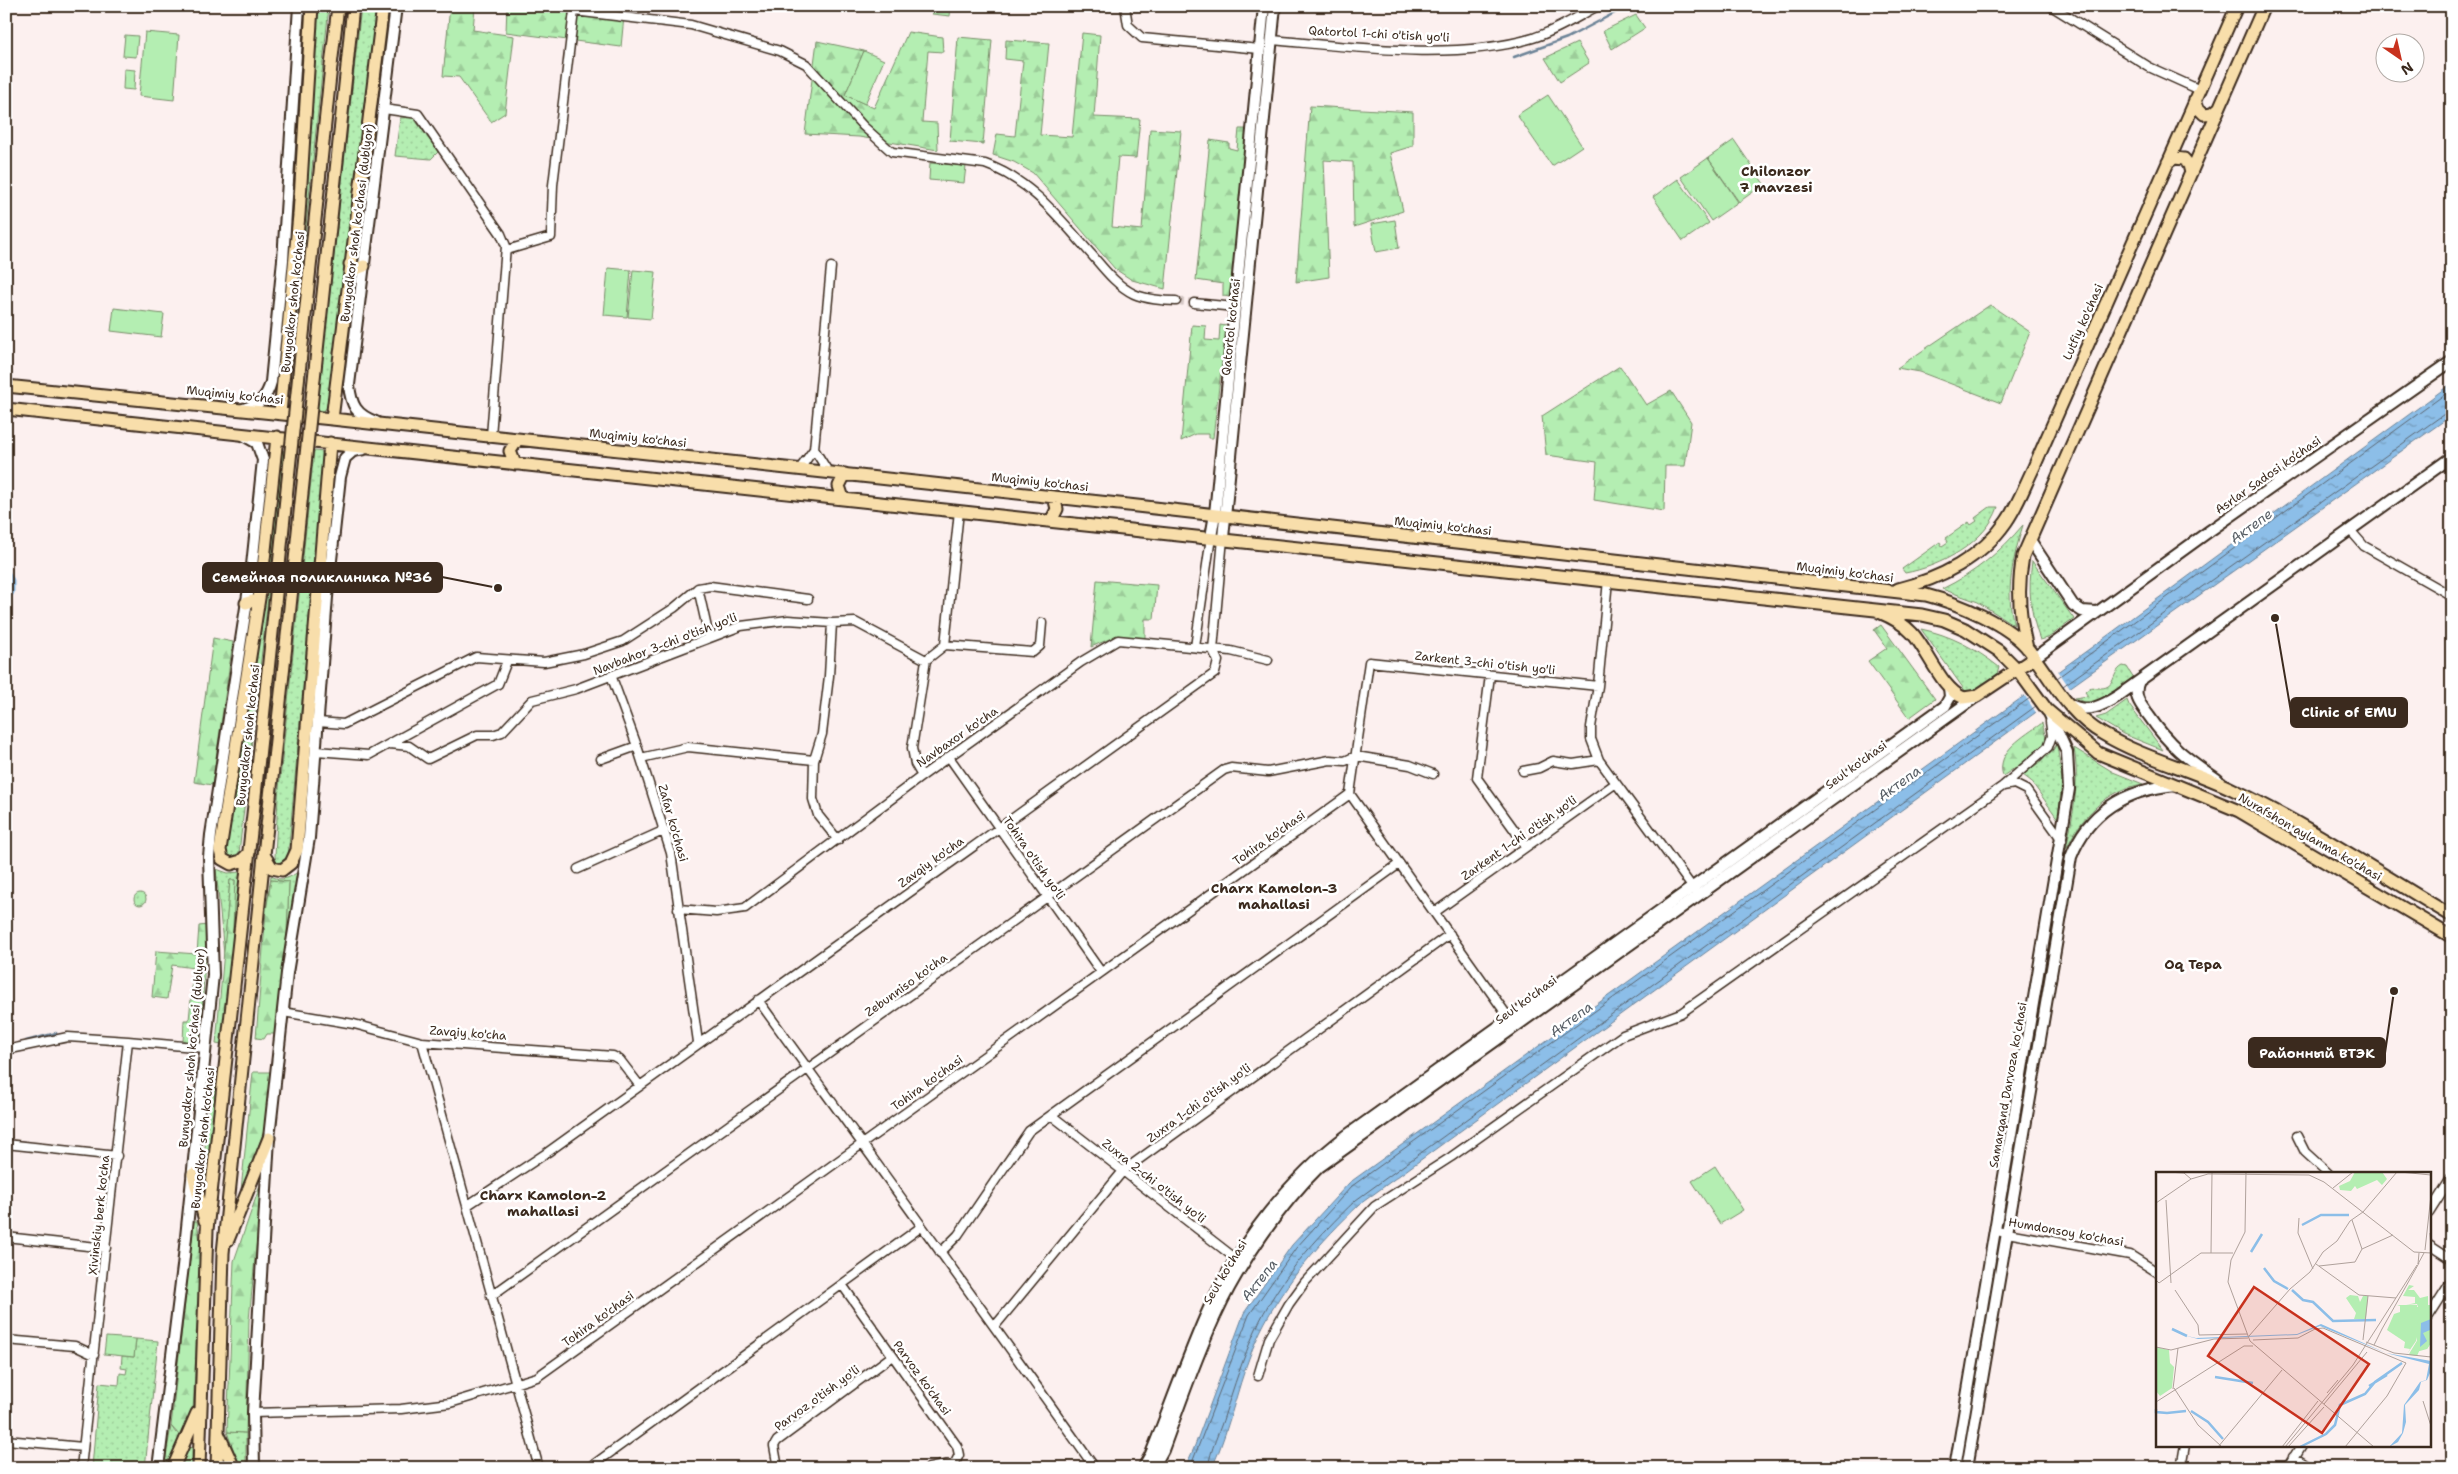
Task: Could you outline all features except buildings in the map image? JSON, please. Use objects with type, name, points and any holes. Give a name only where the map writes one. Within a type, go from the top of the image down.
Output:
[{"type":"main road","points":[[236,409],[260,402],[268,394],[271,382],[283,260],[299,6]]},
{"type":"main road","points":[[280,413],[299,215],[312,6]]},
{"type":"main road","name":"Bunyodkor shoh ko'chasi","points":[[199,1468],[207,1230],[249,853],[338,6]]},
{"type":"main road","points":[[217,1468],[223,1253],[353,6]]},
{"type":"main road","points":[[332,418],[383,6]]},
{"type":"main road","name":"Bunyodkor shoh koʻchasi (dublyor)","points":[[384,424],[360,414],[351,399],[349,385],[396,6]]},
{"type":"main road","name":"Qatortol ko'chasi","points":[[1240,307],[1264,6]]},
{"type":"main road","name":"Qatortol ko'chasi","points":[[1223,538],[1220,515],[1237,336],[1275,6]]},
{"type":"main road","name":"Lutfiy ko'chasi","points":[[1892,590],[1922,582],[1949,571],[1982,549],[2007,521],[2034,467],[2237,6]]},
{"type":"main road","points":[[2031,653],[2023,629],[2019,590],[2023,556],[2264,6]]},
{"type":"main road","points":[[1260,44],[1271,45]]},
{"type":"main road","points":[[2198,95],[2198,108],[2204,114],[2213,113],[2220,108]]},
{"type":"main road","points":[[2168,162],[2175,158],[2184,159],[2189,165],[2191,173]]},
{"type":"main road","points":[[350,264],[356,269],[364,266]]},
{"type":"main road","name":"Asrlar Sadosi ko‘chasi","points":[[2031,653],[2100,610],[2452,361]]},
{"type":"main road","name":"Muqimiy ko'chasi","points":[[6,386],[332,418],[1892,590],[1926,595],[1960,605],[1997,625],[2031,653],[2044,673]]},
{"type":"main road","points":[[6,409],[1922,614],[1954,624],[1984,640],[2017,669]]},
{"type":"main road","name":"Bunyodkor shoh koʻchasi (dublyor)","points":[[158,1468],[193,1174],[214,960],[209,857],[210,834],[252,604],[263,460],[261,450],[255,441],[240,434]]},
{"type":"main road","points":[[249,853],[241,861],[231,864],[222,859],[220,850],[252,604],[277,437]]},
{"type":"main road","points":[[515,464],[510,451],[518,439]]},
{"type":"main road","points":[[264,855],[272,868],[282,870],[291,863],[297,850],[330,444]]},
{"type":"main road","points":[[254,1468],[253,1413],[268,1138],[287,973],[306,862],[327,597],[341,467],[349,454],[372,448]]},
{"type":"main road","points":[[2063,700],[2075,707],[2089,709],[2101,706],[2122,693],[2452,457]]},
{"type":"main road","points":[[843,498],[839,486],[845,474]]},
{"type":"main road","points":[[1051,521],[1057,509],[1054,497]]},
{"type":"main road","name":"Qatortol ko'chasi","points":[[1211,537],[1220,515]]},
{"type":"main road","points":[[1387,556],[1390,534]]},
{"type":"main road","points":[[2030,540],[2073,605],[2086,612],[2100,610]]},
{"type":"main road","points":[[1592,578],[1587,574],[1586,566],[1590,560],[1596,557]]},
{"type":"main road","points":[[1865,607],[1892,618],[1909,630],[1949,687],[1964,698],[1977,696]]},
{"type":"main road","name":"Seul ko'chasi","points":[[1146,1467],[1210,1307],[1281,1199],[1314,1162],[1341,1140],[1509,1018],[2017,669],[2031,653]]},
{"type":"main road","name":"Nurafshon aylanma ko'chasi","points":[[2017,669],[2047,710],[2098,753],[2224,804],[2256,820],[2452,937]]},
{"type":"main road","name":"Nurafshon aylanma ko'chasi","points":[[2044,673],[2063,700],[2086,722],[2104,734],[2142,753],[2231,788],[2267,806],[2452,916]]},
{"type":"main road","points":[[2139,681],[2136,690],[2139,701]]},
{"type":"main road","points":[[1694,891],[1945,706],[1950,697],[1949,687]]},
{"type":"main road","points":[[2122,693],[2132,694],[2139,701],[2172,747],[2231,788]]},
{"type":"main road","name":"Samarqand Darvoza koʻchasi","points":[[1967,1468],[2001,1232],[2070,789],[2069,766],[2064,745],[2047,710]]},
{"type":"main road","name":"Samarqand Darvoza koʻchasi","points":[[1955,1468],[2071,856],[2090,822],[2113,804],[2144,790],[2176,785]]},
{"type":"main road","points":[[2373,890],[2382,874]]},
{"type":"main road","name":"Seul ko'chasi","points":[[1240,1262],[1300,1187],[1330,1158],[1694,891]]},
{"type":"main road","points":[[2429,923],[2438,908]]},
{"type":"main road","points":[[223,1253],[268,1138]]},
{"type":"main road","points":[[193,1174],[207,1230]]},
{"type":"main road","points":[[173,1468],[200,1406]]},
{"type":"main road","points":[[217,1431],[234,1468]]},
{"type":"street","points":[[1125,6],[1128,25],[1142,38],[1260,44]]},
{"type":"street","name":"Qatortol 1-chi o'tish yo'li","points":[[1271,45],[1424,50],[1482,47],[1534,38],[1598,6]]},
{"type":"street","points":[[2050,6],[2198,95]]},
{"type":"street","points":[[507,250],[551,237],[553,185],[574,12],[691,25],[780,51],[806,64],[868,132],[892,152],[985,164],[996,168],[1031,190],[1052,209],[1114,279],[1134,294],[1176,301]]},
{"type":"street","points":[[384,109],[418,114],[501,234],[507,250],[491,436]]},
{"type":"street","points":[[799,470],[814,449],[831,268]]},
{"type":"street","points":[[1194,303],[1240,307]]},
{"type":"street","points":[[814,449],[829,473]]},
{"type":"street","points":[[945,645],[959,511]]},
{"type":"street","points":[[2350,530],[2364,546],[2452,596]]},
{"type":"street","name":"Qatortol ko'chasi","points":[[1195,647],[1211,537]]},
{"type":"street","name":"Qatortol ko'chasi","points":[[1213,650],[1223,538]]},
{"type":"street","points":[[1608,580],[1591,739],[1599,760],[1694,891]]},
{"type":"street","points":[[318,722],[344,724],[476,657],[544,662],[584,654],[622,641],[674,608],[698,588],[710,586],[808,599]]},
{"type":"street","points":[[698,588],[709,637]]},
{"type":"street","name":"Navbahor 3-chi o'tish yo'li","points":[[390,744],[409,746],[428,759],[477,735],[493,735],[502,732],[532,700],[576,689],[741,626],[777,620],[832,623],[855,622],[926,660]]},
{"type":"street","points":[[832,623],[829,676],[822,734],[814,760],[815,807],[818,815],[838,840]]},
{"type":"street","points":[[922,776],[915,764],[912,748],[926,660],[945,645],[1032,652],[1040,646],[1042,623]]},
{"type":"street","name":"Navbaxor ko'cha","points":[[678,909],[716,912],[745,908],[922,776],[1081,662],[1118,640],[1231,651],[1268,660]]},
{"type":"street","name":"Zavqiy ko'cha","points":[[468,1205],[548,1152],[698,1042],[1215,673],[1218,661],[1213,650]]},
{"type":"street","points":[[316,751],[369,755],[498,684],[507,660]]},
{"type":"street","name":"Zarkent 3-chi o'tish yo'li","points":[[1356,756],[1369,662],[1598,686]]},
{"type":"street","name":"Zafar ko'chasi","points":[[611,675],[665,830],[675,872],[678,909],[698,1042]]},
{"type":"street","points":[[1490,675],[1477,778],[1526,846]]},
{"type":"street","points":[[1258,1376],[1269,1339],[1289,1304],[1318,1268],[1375,1206],[1451,1157],[1623,1035],[1684,1011],[2003,786],[2050,744],[2052,736],[2047,710]]},
{"type":"street","points":[[601,759],[637,746]]},
{"type":"street","points":[[641,758],[688,747],[814,760]]},
{"type":"street","points":[[1356,756],[1350,794],[1509,1018]]},
{"type":"street","name":"Zebunniso ko'cha","points":[[491,1296],[1224,770],[1231,768],[1249,772],[1268,772],[1330,760],[1345,761],[1356,756],[1410,765],[1433,774]]},
{"type":"street","name":"Tohira o'tish yo'li","points":[[949,757],[1101,972]]},
{"type":"street","points":[[1523,771],[1539,768],[1552,761],[1573,764],[1599,760]]},
{"type":"street","name":"Zarkent 1-chi o'tish yo'li","points":[[1435,912],[1616,783]]},
{"type":"street","points":[[2003,786],[2014,784],[2026,790],[2062,840]]},
{"type":"street","name":"Tohira ko'chasi","points":[[253,1413],[401,1409],[464,1400],[515,1385],[537,1376],[1350,794]]},
{"type":"street","points":[[578,869],[665,830]]},
{"type":"street","points":[[940,1253],[958,1235],[1029,1131],[1399,864]]},
{"type":"street","name":"Zuxra 1-chi o'tish yo'li","points":[[995,1326],[1123,1171],[1450,934]]},
{"type":"street","points":[[758,1000],[921,1227],[995,1326],[1095,1468]]},
{"type":"street","name":"Zavqiy ko'cha","points":[[283,1012],[354,1024],[422,1042],[613,1056],[620,1060],[640,1086]]},
{"type":"street","points":[[6,1050],[68,1037],[206,1048]]},
{"type":"street","name":"Xivinskiy berk ko'cha","points":[[81,1468],[117,1156],[128,1041]]},
{"type":"street","points":[[422,1042],[451,1152],[468,1205],[538,1468]]},
{"type":"street","name":"Zuxra 2-chi o'tish yo'li","points":[[1051,1115],[1240,1262]]},
{"type":"street","points":[[2297,1136],[2305,1152],[2327,1172]]},
{"type":"street","points":[[6,1144],[117,1156]]},
{"type":"street","points":[[2430,1211],[2452,1177]]},
{"type":"street","points":[[589,1468],[843,1286],[921,1227]]},
{"type":"street","name":"Humdonsoy ko'chasi","points":[[2001,1232],[2130,1255],[2156,1271]]},
{"type":"street","points":[[6,1237],[106,1248]]},
{"type":"street","points":[[2430,1246],[2452,1260]]},
{"type":"street","points":[[2430,1314],[2452,1280]]},
{"type":"street","name":"Parvoz ko'chasi","points":[[843,1286],[957,1446],[959,1455],[956,1463],[929,1468]]},
{"type":"street","points":[[6,1340],[75,1346],[94,1355]]},
{"type":"street","name":"Parvoz o'tish yo'li","points":[[778,1468],[774,1446],[776,1441],[892,1356]]},
{"type":"street","points":[[6,1440],[83,1447]]},
{"type":"street","points":[[2181,1468],[2186,1446]]},
{"type":"street","points":[[2288,1468],[2301,1446]]},
{"type":"street","points":[[2294,1457],[2311,1468]]},
{"type":"green space","points":[[317,6],[329,6],[287,408],[285,403],[303,226]]},
{"type":"green space","points":[[361,6],[378,6],[330,401],[329,406],[322,412],[317,411]]},
{"type":"green space","points":[[450,6],[475,6],[473,30],[514,36],[505,113],[491,122],[459,77],[443,76]]},
{"type":"green space","points":[[507,6],[625,6],[621,47],[506,32]]},
{"type":"green space","points":[[933,6],[951,6],[950,16],[932,14]]},
{"type":"green space","points":[[1636,15],[1645,28],[1612,49],[1603,31]]},
{"type":"green space","points":[[145,32],[179,35],[174,100],[139,96]]},
{"type":"green space","points":[[908,32],[942,37],[943,52],[928,51],[922,122],[937,123],[938,150],[859,137],[805,134],[817,41],[864,51],[845,95],[874,108]]},
{"type":"green space","points":[[1082,33],[1100,35],[1094,117],[1140,119],[1136,158],[1118,157],[1112,227],[1142,230],[1150,129],[1181,131],[1165,289],[1132,280],[1115,269],[1033,173],[1014,162],[993,155],[997,134],[1015,136],[1023,61],[1005,59],[1006,40],[1049,43],[1040,135],[1072,137]]},
{"type":"green space","points":[[125,35],[138,36],[136,57],[123,56]]},
{"type":"green space","points":[[958,37],[992,40],[983,144],[950,141]]},
{"type":"green space","points":[[1577,43],[1589,63],[1560,82],[1545,58]]},
{"type":"green space","points":[[864,51],[884,60],[865,104],[845,95]]},
{"type":"green space","points":[[124,69],[135,70],[134,90],[123,89]]},
{"type":"green space","points":[[1548,95],[1582,146],[1552,166],[1517,115]]},
{"type":"green space","points":[[1310,106],[1413,112],[1413,146],[1390,153],[1403,211],[1354,227],[1353,162],[1324,160],[1329,277],[1296,282]]},
{"type":"green space","points":[[413,117],[438,152],[431,159],[395,156],[400,118]]},
{"type":"green space","points":[[1239,129],[1246,129],[1231,297],[1223,296],[1223,284],[1196,280],[1210,140],[1229,143],[1229,148],[1237,150]]},
{"type":"green space","points":[[1734,140],[1764,184],[1739,202],[1708,158]]},
{"type":"green space","points":[[1708,158],[1738,202],[1711,221],[1681,177]]},
{"type":"green space","points":[[930,163],[966,166],[964,183],[929,180]]},
{"type":"green space","points":[[1678,179],[1709,223],[1683,241],[1653,197]]},
{"type":"green space","points":[[1395,220],[1399,248],[1376,252],[1371,224]]},
{"type":"green space","points":[[608,268],[631,270],[627,317],[604,315]]},
{"type":"green space","points":[[633,270],[656,272],[651,319],[628,317]]},
{"type":"green space","points":[[1990,305],[2030,332],[2001,403],[1920,372],[1897,368]]},
{"type":"green space","points":[[114,308],[164,314],[161,337],[111,331]]},
{"type":"green space","points":[[1192,325],[1206,326],[1205,340],[1219,341],[1220,325],[1226,326],[1213,438],[1209,438],[1209,434],[1196,434],[1181,441]]},
{"type":"green space","points":[[1620,366],[1646,405],[1671,391],[1691,422],[1685,466],[1665,466],[1664,511],[1594,500],[1597,462],[1546,455],[1542,416]]},
{"type":"green space","points":[[285,449],[239,853],[231,858],[225,852],[268,573],[281,454]]},
{"type":"green space","points":[[314,451],[324,452],[288,857],[280,864],[276,862],[275,856],[278,798]]},
{"type":"green space","points":[[1990,507],[1998,507],[1992,520],[1983,532],[1960,551],[1946,559],[1918,570],[1905,573],[1902,569],[1940,542],[1942,546],[1948,542],[1946,538],[1969,522],[1971,525],[1977,521],[1975,518]]},
{"type":"green space","points":[[2023,525],[2011,575],[2010,599],[2014,625],[1978,602],[1942,589],[1986,561]]},
{"type":"green space","points":[[2032,561],[2074,619],[2048,638],[2040,640],[2031,601]]},
{"type":"green space","points":[[1097,580],[1157,585],[1154,619],[1145,619],[1145,638],[1114,637],[1091,647]]},
{"type":"green space","points":[[1881,625],[1935,699],[1909,718],[1868,661],[1887,648],[1874,630]]},
{"type":"green space","points":[[1921,629],[1952,639],[1981,654],[1999,667],[1997,675],[1973,692],[1966,692]]},
{"type":"green space","points":[[213,638],[233,642],[212,785],[194,782]]},
{"type":"green space","points":[[2123,666],[2127,667],[2134,678],[2096,703],[2089,704],[2074,698],[2088,696],[2085,692],[2091,687],[2100,688],[2110,685],[2116,673]]},
{"type":"green space","points":[[2127,700],[2163,750],[2123,734],[2096,718],[2106,715]]},
{"type":"green space","points":[[2042,723],[2047,742],[2041,750],[2003,776],[2003,759],[2007,752],[2020,739]]},
{"type":"green space","points":[[2057,744],[2062,781],[2058,819],[2031,781],[2023,775],[2051,753]]},
{"type":"green space","points":[[2074,748],[2113,772],[2143,784],[2117,792],[2096,807],[2079,826],[2066,849],[2076,786]]},
{"type":"green space","points":[[216,869],[228,873],[240,872],[232,952],[235,880],[230,880],[224,955]]},
{"type":"green space","points":[[299,871],[287,932],[289,882],[271,880],[266,911],[271,876],[279,879],[286,878]]},
{"type":"green space","points":[[230,880],[235,880],[232,952],[222,1045],[216,1044]]},
{"type":"green space","points":[[271,880],[289,882],[287,932],[277,1034],[267,1034],[264,1039],[256,1038],[266,911]]},
{"type":"green space","points":[[142,893],[145,894],[145,904],[138,905],[135,904],[134,897],[135,894]]},
{"type":"green space","points":[[207,925],[200,1044],[183,1042],[184,1020],[189,1020],[194,968],[172,965],[167,999],[152,997],[156,951],[197,954],[199,926]]},
{"type":"green space","points":[[253,1072],[272,1072],[267,1122],[240,1200]]},
{"type":"green space","points":[[211,1083],[218,1084],[207,1197],[203,1169]]},
{"type":"green space","points":[[1715,1166],[1743,1210],[1720,1224],[1692,1181]]},
{"type":"green space","points":[[263,1177],[249,1320],[246,1433],[227,1432],[234,1261]]},
{"type":"green space","points":[[194,1221],[197,1221],[201,1248],[193,1412],[180,1436],[171,1426]]},
{"type":"green space","points":[[106,1337],[136,1339],[134,1357],[104,1354]]},
{"type":"green space","points":[[136,1339],[158,1341],[145,1468],[92,1468],[99,1383],[119,1385],[120,1373],[126,1374],[127,1369],[121,1368],[122,1356],[134,1357]]},
{"type":"green space","points":[[193,1412],[170,1468],[164,1468],[171,1426],[176,1433]]},
{"type":"green space","points":[[227,1432],[246,1433],[246,1468],[240,1468]]},
{"type":"green space","points":[[189,1445],[192,1448],[192,1468],[179,1468]]},
{"type":"water","name":"Актепа","points":[[2452,383],[2452,415],[2072,686],[1360,1204],[1304,1264],[1270,1314],[1253,1348],[1212,1468],[1185,1468],[1244,1313],[1292,1245],[1349,1183],[2092,647]]},
{"type":"pier","points":[[2057,669],[2071,690],[2037,714],[2023,693]]},
{"type":"waterway","points":[[1514,57],[1567,38],[1628,6]]},
{"type":"waterway","points":[[6,574],[10,581],[10,592],[6,595]]},
{"type":"waterway","points":[[25,1045],[26,1041],[56,1033]]},
{"type":"waterway","points":[[6,1054],[24,1050]]},
{"type":"tunnel","points":[[1176,301],[1194,303]]},
{"type":"place","name":"Семейная поликлиника №36","points":[[498,588]]},
{"type":"place","name":"Clinic of EMU","points":[[2275,618]]},
{"type":"place","name":"Районный ВТЭК","points":[[2394,991]]},
{"type":"district","name":"Chilonzor 7 mavzesi","points":[[1776,180]]},
{"type":"district","name":"Charx Kamolon-3 mahallasi","points":[[1274,896]]},
{"type":"district","name":"Oq Tepa","points":[[2193,964]]},
{"type":"district","name":"Charx Kamolon-2 mahallasi","points":[[543,1204]]},
{"type":"water label","name":"Актепе","points":[[2251,526]]}]
